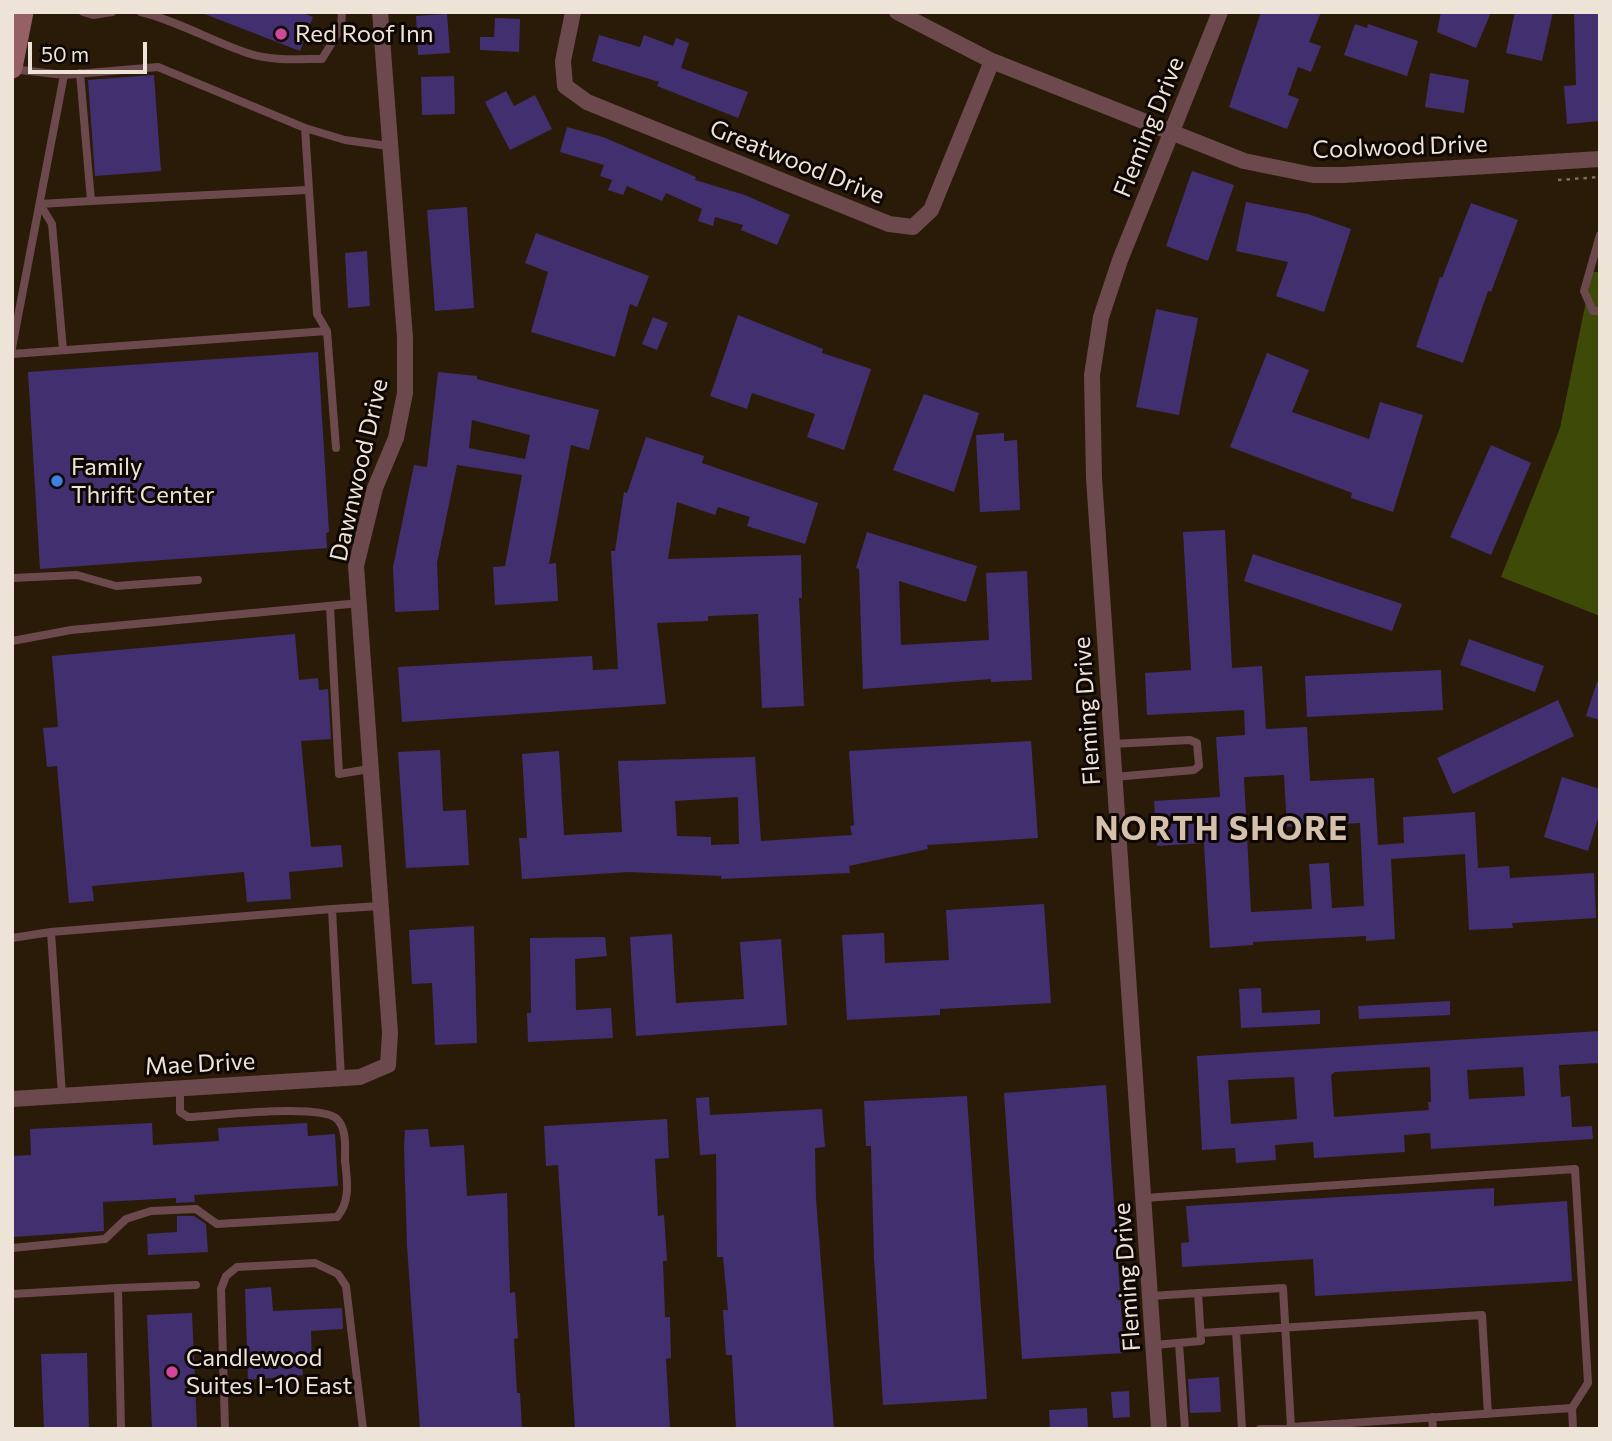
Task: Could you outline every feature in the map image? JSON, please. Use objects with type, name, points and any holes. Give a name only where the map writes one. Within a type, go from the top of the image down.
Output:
[{"type":"main road","points":[[12,69],[23,12]]},
{"type":"street","name":"Dawnwood Drive","points":[[380,12],[388,146],[405,338],[405,393],[396,438],[375,488],[356,566],[390,1033],[388,1065]]},
{"type":"street","name":"Greatwood Drive","points":[[573,12],[563,61],[565,86],[587,102],[890,224],[913,227],[931,210],[992,61]]},
{"type":"street","name":"Coolwood Drive","points":[[897,12],[992,61],[1244,161],[1313,174],[1343,175],[1600,159]]},
{"type":"street","name":"Fleming Drive","points":[[1159,1429],[1090,422],[1092,375],[1101,317],[1220,12]]},
{"type":"street","name":"Mae Drive","points":[[12,1099],[360,1077],[388,1065]]},
{"type":"lane","points":[[83,12],[93,15],[111,12]]},
{"type":"lane","points":[[141,12],[162,17],[248,53],[283,59],[322,59],[341,29],[342,12]]},
{"type":"lane","points":[[12,69],[64,75],[158,67],[304,128],[345,140],[388,146]]},
{"type":"lane","points":[[80,73],[91,201]]},
{"type":"lane","points":[[12,348],[64,75]]},
{"type":"lane","points":[[304,128],[317,314],[327,331],[335,447]]},
{"type":"lane","points":[[40,204],[307,190]]},
{"type":"lane","points":[[40,204],[52,224],[64,350]]},
{"type":"lane","points":[[1600,235],[1597,258],[1584,291],[1593,311],[1600,311]]},
{"type":"lane","points":[[12,354],[327,331]]},
{"type":"lane","points":[[12,578],[77,575],[116,586],[198,580]]},
{"type":"lane","points":[[12,641],[71,630],[360,603]]},
{"type":"lane","points":[[330,606],[340,774],[369,769]]},
{"type":"lane","points":[[1112,744],[1190,740],[1197,743],[1199,766],[1195,770],[1114,778]]},
{"type":"lane","points":[[12,938],[51,932],[380,906]]},
{"type":"lane","points":[[331,909],[341,1078]]},
{"type":"lane","points":[[51,932],[62,1095]]},
{"type":"lane","points":[[12,1248],[105,1239],[127,1219],[151,1211],[196,1209],[217,1224],[337,1217],[342,1212],[348,1194],[343,1128],[336,1118],[316,1110],[188,1118],[180,1112],[180,1088]]},
{"type":"lane","points":[[1144,1198],[1574,1169],[1588,1383],[1572,1408],[1573,1429]]},
{"type":"lane","points":[[225,1429],[221,1289],[226,1276],[237,1267],[315,1263],[338,1274],[346,1286],[363,1429]]},
{"type":"lane","points":[[12,1294],[196,1285]]},
{"type":"lane","points":[[118,1288],[121,1429]]},
{"type":"lane","points":[[1151,1296],[1283,1288],[1291,1428]]},
{"type":"lane","points":[[1154,1345],[1201,1341],[1198,1293]]},
{"type":"lane","points":[[1201,1333],[1482,1315],[1488,1414]]},
{"type":"lane","points":[[1236,1331],[1242,1429]]},
{"type":"lane","points":[[1180,1343],[1185,1429]]},
{"type":"lane","points":[[1260,1429],[1572,1408]]},
{"type":"lane","points":[[1432,1417],[1433,1429]]},
{"type":"path","points":[[1558,180],[1600,177]]},
{"type":"green space","points":[[1592,272],[1600,272],[1600,616],[1501,577],[1560,428]]},
{"type":"building","name":"Red Roof Inn","points":[[301,12],[313,17],[300,51],[202,13]]},
{"type":"building","points":[[1261,12],[1321,12],[1309,42],[1321,46],[1311,72],[1298,67],[1288,95],[1299,99],[1287,129],[1229,107]]},
{"type":"building","points":[[1441,12],[1491,12],[1476,48],[1437,32]]},
{"type":"building","points":[[1515,12],[1553,12],[1542,61],[1506,53]]},
{"type":"building","points":[[1600,12],[1600,121],[1567,124],[1564,86],[1576,85],[1574,14]]},
{"type":"building","points":[[447,14],[450,53],[418,55],[416,16]]},
{"type":"building","points":[[495,18],[520,19],[519,52],[480,50],[480,37],[494,37]]},
{"type":"building","points":[[1355,24],[1367,28],[1368,24],[1418,41],[1407,76],[1344,55]]},
{"type":"building","points":[[599,35],[640,47],[644,35],[673,46],[676,38],[689,43],[681,68],[748,92],[738,118],[657,86],[659,82],[592,61]]},
{"type":"building","points":[[1430,73],[1469,80],[1464,113],[1425,107]]},
{"type":"building","points":[[154,75],[161,171],[95,176],[88,80]]},
{"type":"building","points":[[454,76],[455,114],[422,115],[421,77]]},
{"type":"building","points":[[506,91],[514,106],[535,95],[552,129],[510,150],[485,102]]},
{"type":"building","points":[[567,127],[603,137],[696,177],[695,180],[745,195],[790,215],[777,245],[741,230],[743,225],[715,217],[713,226],[698,221],[702,209],[666,193],[662,201],[627,186],[623,195],[608,190],[612,180],[600,176],[604,165],[560,152]]},
{"type":"building","points":[[1192,171],[1234,185],[1208,261],[1166,246]]},
{"type":"building","points":[[1246,202],[1308,214],[1351,229],[1324,312],[1276,296],[1288,262],[1236,251]]},
{"type":"building","points":[[1471,203],[1518,220],[1491,292],[1488,291],[1463,363],[1416,347],[1440,277],[1442,278]]},
{"type":"building","points":[[467,207],[474,308],[435,311],[427,210]]},
{"type":"building","points":[[536,233],[649,276],[637,307],[630,304],[615,357],[531,332],[548,272],[525,263]]},
{"type":"building","points":[[367,251],[370,306],[348,308],[345,253]]},
{"type":"building","points":[[1156,309],[1198,318],[1179,415],[1136,407]]},
{"type":"building","points":[[738,315],[823,349],[822,353],[871,369],[844,450],[807,437],[815,414],[752,393],[747,409],[710,396]]},
{"type":"building","points":[[653,317],[668,323],[657,350],[642,344]]},
{"type":"building","points":[[318,352],[329,532],[326,533],[327,548],[40,569],[28,372]]},
{"type":"building","points":[[1267,353],[1309,370],[1292,412],[1369,439],[1380,402],[1423,415],[1393,512],[1351,498],[1352,493],[1230,447]]},
{"type":"building","points":[[438,372],[477,376],[477,379],[599,410],[589,450],[571,445],[549,564],[556,563],[558,601],[495,605],[493,567],[505,566],[522,475],[457,465],[437,563],[439,610],[395,612],[393,567],[414,465],[427,467]],"holes":[[[472,420],[530,435],[525,459],[469,448]]]},
{"type":"building","points":[[924,394],[979,413],[954,492],[893,470]]},
{"type":"building","points":[[1004,433],[1004,441],[1017,440],[1020,510],[980,512],[976,435]]},
{"type":"building","points":[[646,437],[704,456],[702,463],[818,503],[805,544],[747,526],[750,517],[718,507],[715,515],[677,502],[668,559],[801,555],[802,598],[799,598],[804,706],[762,708],[758,614],[708,616],[708,621],[657,623],[666,704],[402,722],[398,667],[592,656],[593,670],[618,669],[611,551],[615,551],[624,492],[627,493]]},
{"type":"building","points":[[1491,445],[1531,463],[1491,555],[1450,537]]},
{"type":"building","points":[[1225,530],[1232,668],[1262,666],[1266,729],[1307,727],[1310,781],[1374,778],[1378,845],[1404,843],[1403,817],[1475,812],[1478,868],[1509,866],[1510,878],[1594,873],[1596,918],[1512,923],[1513,928],[1469,930],[1465,854],[1391,859],[1395,939],[1366,941],[1366,936],[1253,942],[1253,945],[1210,948],[1204,843],[1157,846],[1154,801],[1220,797],[1216,737],[1245,735],[1244,710],[1147,715],[1145,673],[1191,670],[1183,532]],"holes":[[[1284,775],[1287,827],[1360,823],[1364,906],[1332,908],[1329,863],[1309,864],[1312,909],[1251,912],[1244,777]]]},
{"type":"building","points":[[867,532],[977,566],[966,602],[899,581],[901,645],[989,640],[986,573],[1027,571],[1032,680],[991,682],[991,679],[863,689],[859,569],[856,568]]},
{"type":"building","points":[[1253,554],[1402,604],[1392,631],[1244,581]]},
{"type":"building","points":[[295,634],[299,680],[318,678],[319,690],[328,689],[331,739],[301,741],[311,847],[341,845],[343,867],[289,872],[291,899],[247,902],[244,872],[92,886],[94,901],[69,903],[57,766],[47,767],[43,728],[58,727],[52,656]]},
{"type":"building","points":[[1469,639],[1544,666],[1535,692],[1460,665]]},
{"type":"building","points":[[1441,670],[1443,710],[1307,717],[1305,676]]},
{"type":"building","points":[[1597,682],[1600,683],[1600,720],[1586,716]]},
{"type":"building","points":[[1558,700],[1574,736],[1453,794],[1437,758]]},
{"type":"building","points":[[1031,741],[1038,838],[927,845],[928,849],[849,866],[850,873],[721,879],[721,876],[629,872],[522,879],[519,838],[527,838],[522,754],[559,751],[564,835],[622,832],[618,761],[755,757],[761,841],[852,835],[850,826],[854,825],[849,751]],"holes":[[[738,797],[739,844],[711,845],[711,837],[677,836],[675,801]]]},
{"type":"building","points":[[440,750],[443,811],[466,810],[469,865],[406,868],[398,752]]},
{"type":"building","points":[[1562,777],[1600,789],[1600,812],[1588,851],[1544,837]]},
{"type":"building","points":[[1044,904],[1051,1003],[940,1009],[940,1015],[847,1020],[842,935],[884,933],[885,963],[949,960],[946,910]]},
{"type":"building","points":[[474,926],[477,1043],[435,1045],[432,983],[412,984],[409,930]]},
{"type":"building","points":[[672,934],[676,1003],[744,999],[740,942],[781,939],[787,1025],[636,1036],[630,937]]},
{"type":"building","points":[[605,937],[607,956],[575,959],[576,1010],[611,1008],[613,1038],[528,1042],[527,1013],[531,1013],[530,938]]},
{"type":"building","points":[[1261,988],[1262,1013],[1320,1010],[1320,1024],[1241,1028],[1239,989]]},
{"type":"building","points":[[1450,1001],[1450,1015],[1359,1019],[1358,1006]]},
{"type":"building","points":[[1600,1031],[1600,1063],[1559,1065],[1561,1097],[1570,1096],[1572,1127],[1592,1126],[1593,1139],[1431,1149],[1430,1133],[1404,1135],[1405,1152],[1314,1158],[1313,1142],[1275,1145],[1276,1160],[1236,1163],[1235,1148],[1202,1150],[1197,1056]],"holes":[[[1430,1067],[1429,1110],[1334,1117],[1331,1075],[1335,1072]],[[1523,1067],[1525,1096],[1469,1099],[1467,1070]],[[1294,1077],[1297,1119],[1231,1124],[1228,1080]]]},
{"type":"building","points":[[1106,1085],[1124,1353],[1022,1359],[1004,1093]]},
{"type":"building","points":[[967,1096],[987,1399],[883,1405],[874,1258],[871,1146],[866,1146],[864,1101]]},
{"type":"building","points":[[709,1097],[710,1115],[822,1109],[825,1147],[815,1148],[816,1199],[834,1429],[736,1429],[732,1355],[726,1355],[723,1310],[728,1310],[723,1257],[717,1257],[716,1154],[700,1155],[696,1098]]},
{"type":"building","points":[[667,1119],[669,1158],[655,1159],[658,1216],[664,1215],[667,1261],[663,1261],[665,1317],[670,1317],[671,1358],[666,1359],[670,1429],[575,1429],[558,1165],[546,1166],[544,1126]]},
{"type":"building","points":[[152,1123],[153,1145],[219,1141],[218,1128],[307,1123],[308,1136],[335,1134],[338,1186],[194,1195],[195,1202],[176,1203],[176,1198],[103,1202],[104,1231],[12,1237],[12,1156],[31,1155],[30,1129]]},
{"type":"building","points":[[428,1129],[430,1147],[464,1145],[467,1196],[507,1193],[510,1293],[515,1292],[518,1338],[514,1339],[522,1429],[420,1429],[407,1246],[404,1148],[405,1130]]},
{"type":"building","points":[[1494,1188],[1494,1206],[1567,1201],[1572,1281],[1315,1296],[1313,1259],[1182,1267],[1181,1243],[1189,1242],[1186,1206]]},
{"type":"building","points":[[177,1216],[194,1216],[206,1224],[208,1252],[148,1255],[147,1234],[177,1232]]},
{"type":"building","points":[[271,1287],[273,1311],[342,1308],[343,1329],[311,1331],[312,1364],[302,1365],[303,1375],[248,1380],[245,1289]]},
{"type":"building","name":"Candlewood Suites I-10 East","points":[[192,1313],[197,1429],[152,1429],[147,1315]]},
{"type":"building","points":[[87,1353],[89,1429],[44,1429],[41,1354]]},
{"type":"building","points":[[1219,1377],[1221,1412],[1190,1413],[1188,1379]]},
{"type":"building","points":[[1129,1391],[1130,1417],[1113,1418],[1111,1392]]},
{"type":"building","points":[[1087,1408],[1088,1429],[1050,1429],[1049,1410]]},
{"type":"place","name":"Red Roof Inn","points":[[281,34]]},
{"type":"place","name":"Family Thrift Center","points":[[57,481]]},
{"type":"place","name":"Candlewood Suites I-10 East","points":[[172,1372]]},
{"type":"district","name":"NORTH SHORE","points":[[1222,829]]}]
